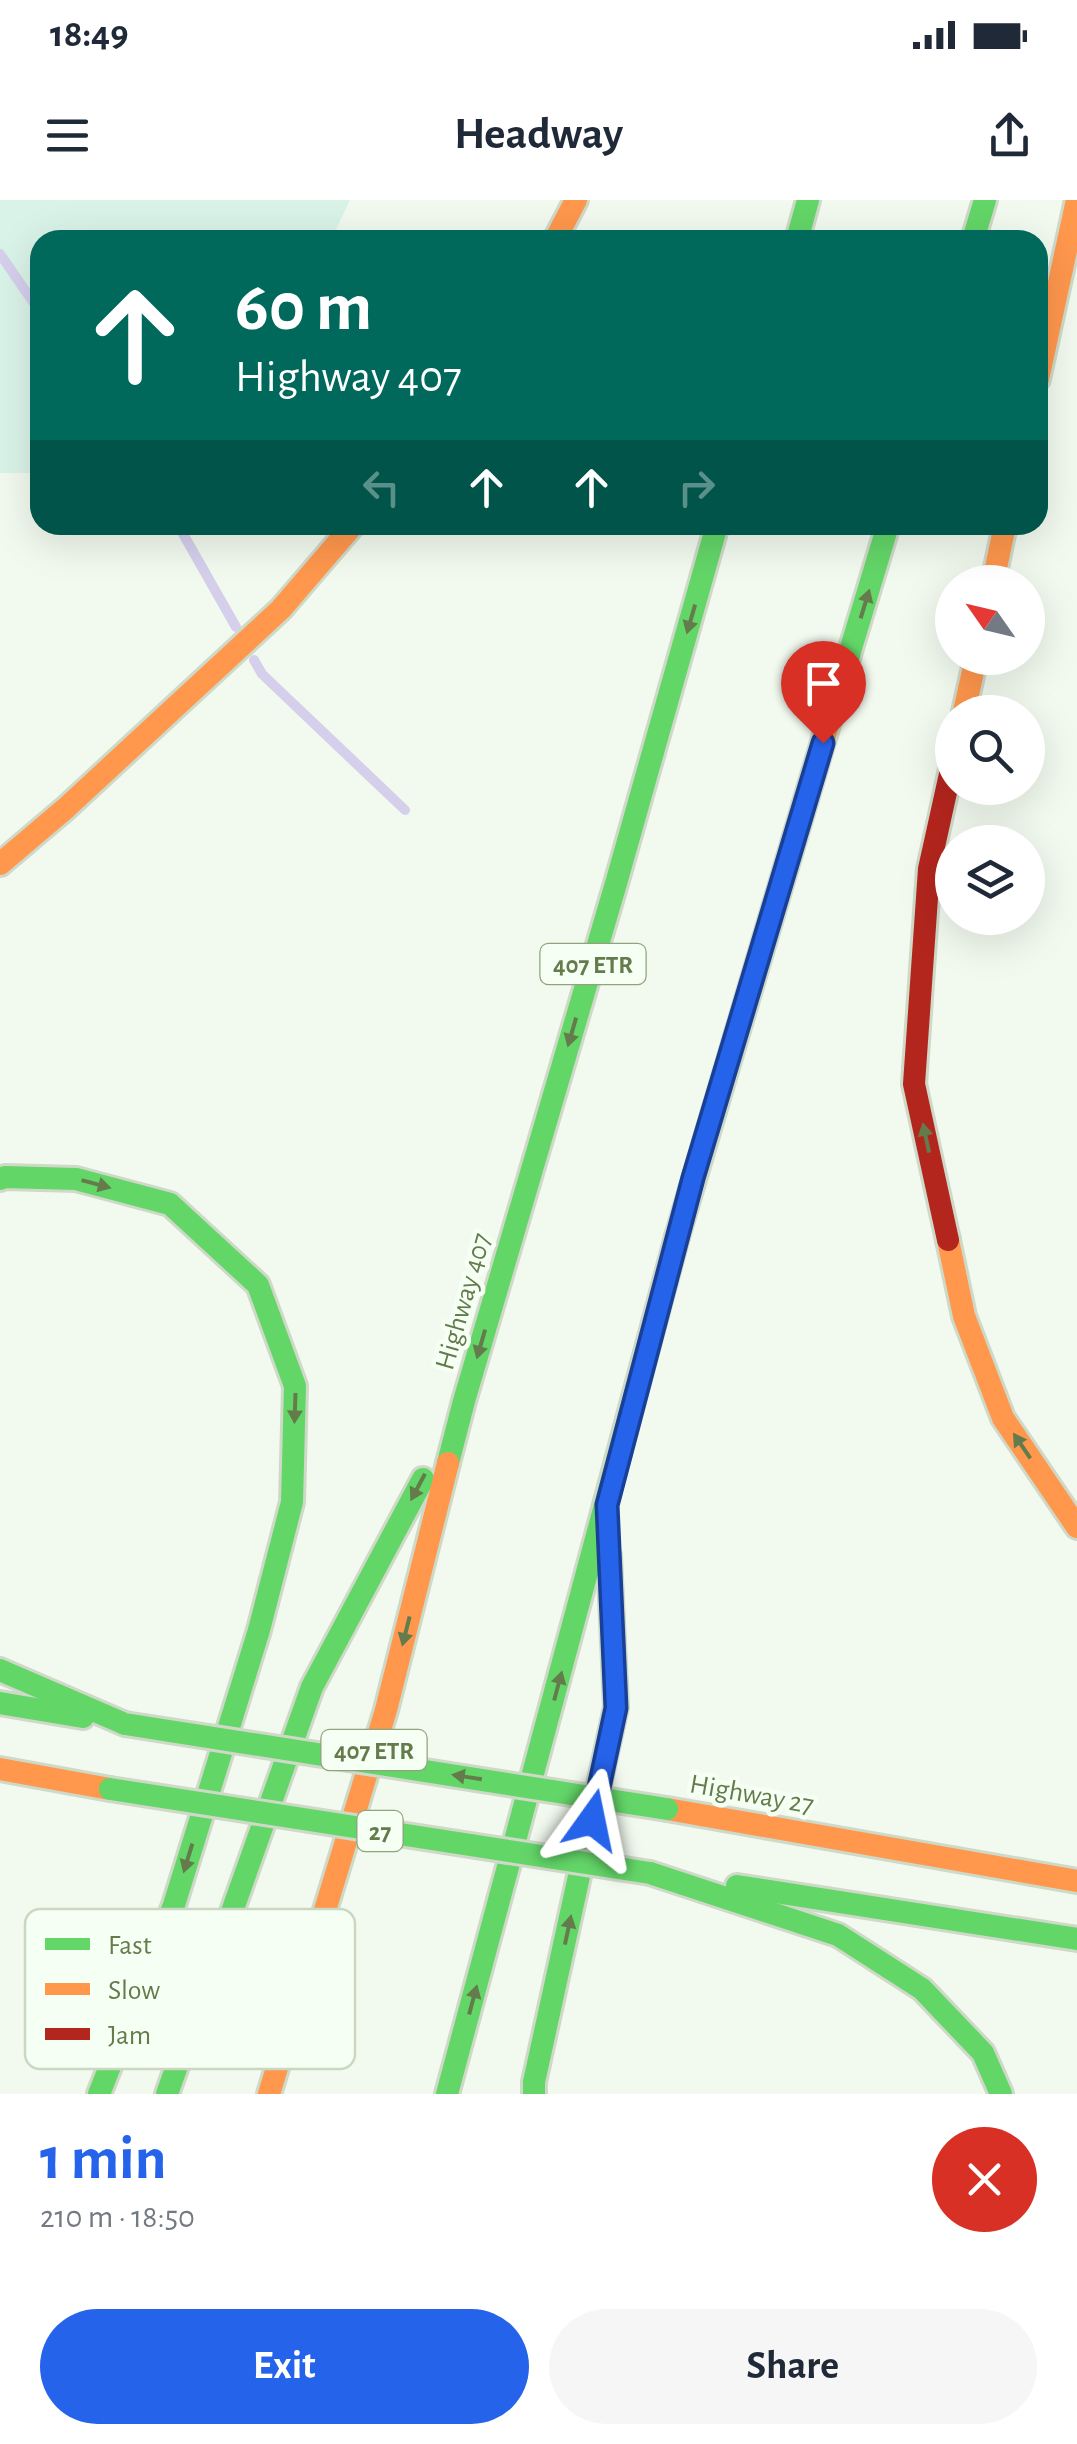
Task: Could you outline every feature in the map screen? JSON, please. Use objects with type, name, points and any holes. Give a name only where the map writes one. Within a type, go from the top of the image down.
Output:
[{"type":"main road","points":[[560,230],[576,200]]},
{"type":"main road","points":[[800,230],[808,200]]},
{"type":"main road","points":[[976,230],[985,200]]},
{"type":"main road","points":[[1048,334],[1077,200]]},
{"type":"main road","points":[[0,864],[281,609],[344,535]]},
{"type":"main road","name":"Highway 407","points":[[326,1909],[386,1710],[464,1401],[714,535]]},
{"type":"main road","points":[[448,2094],[693,1178],[885,535]]},
{"type":"main road","points":[[997,565],[1004,535]]},
{"type":"main road","points":[[944,805],[930,869],[914,1084],[964,1316],[1003,1418],[1077,1527]]},
{"type":"main road","points":[[0,1179],[76,1179],[170,1204],[258,1285],[295,1386],[292,1502],[259,1630],[172,1909]]},
{"type":"main road","points":[[233,1909],[312,1687],[464,1401]]},
{"type":"main road","points":[[534,2094],[616,1708],[607,1505]]},
{"type":"main road","points":[[0,1670],[125,1724]]},
{"type":"main road","name":"Highway 27","points":[[0,1703],[667,1808],[1077,1881]]},
{"type":"main road","name":"27","points":[[0,1768],[110,1789],[1077,1939]]},
{"type":"main road","points":[[650,1873],[838,1936],[922,1989],[984,2053],[1001,2094]]},
{"type":"main road","points":[[98,2094],[108,2069]]},
{"type":"main road","points":[[167,2094],[176,2069]]},
{"type":"main road","name":"Highway 407","points":[[270,2094],[278,2069]]},
{"type":"green space","points":[[0,200],[350,200],[336,230],[30,230],[30,473],[0,473]]},
{"type":"waterway","points":[[0,254],[30,298]]},
{"type":"waterway","points":[[184,535],[236,627]]},
{"type":"waterway","points":[[254,660],[262,674],[405,810]]},
{"type":"traffic: fast","points":[[800,230],[808,200]]},
{"type":"traffic: fast","points":[[976,230],[985,200]]},
{"type":"traffic: fast","points":[[448,1463],[714,535]]},
{"type":"traffic: fast","points":[[830,718],[885,535]]},
{"type":"traffic: fast","points":[[0,1179],[76,1179],[170,1204],[258,1285],[295,1386],[292,1502],[259,1630],[172,1909]]},
{"type":"traffic: fast","points":[[447,2094],[677,1237]]},
{"type":"traffic: fast","points":[[233,1909],[312,1687],[423,1479]]},
{"type":"traffic: fast","points":[[534,2094],[616,1707],[609,1556]]},
{"type":"traffic: fast","points":[[0,1670],[125,1724]]},
{"type":"traffic: fast","points":[[0,1703],[83,1717]]},
{"type":"traffic: fast","points":[[125,1724],[667,1809]]},
{"type":"traffic: fast","points":[[110,1789],[650,1873]]},
{"type":"traffic: fast","points":[[650,1873],[838,1935],[922,1989],[983,2053],[1001,2094]]},
{"type":"traffic: fast","points":[[737,1886],[1077,1939]]},
{"type":"traffic: fast","points":[[99,2094],[109,2069]]},
{"type":"traffic: fast","points":[[167,2094],[176,2069]]},
{"type":"traffic: slow","points":[[560,230],[576,200]]},
{"type":"traffic: slow","points":[[1048,333],[1077,200]]},
{"type":"traffic: slow","points":[[0,864],[281,609],[344,535]]},
{"type":"traffic: slow","points":[[997,565],[1003,535]]},
{"type":"traffic: slow","points":[[968,695],[972,675]]},
{"type":"traffic: slow","points":[[677,1237],[830,718]]},
{"type":"traffic: slow","points":[[948,1240],[964,1316],[1003,1418],[1077,1527]]},
{"type":"traffic: slow","points":[[325,1909],[386,1710],[448,1463]]},
{"type":"traffic: slow","points":[[0,1769],[110,1789]]},
{"type":"traffic: slow","points":[[667,1809],[1077,1881]]},
{"type":"traffic: slow","points":[[269,2094],[277,2069]]},
{"type":"traffic: jam","points":[[943,805],[929,869],[914,1084],[948,1240]]},
{"type":"route","points":[[592,1820],[616,1708],[607,1505],[693,1178],[823,743]]}]
